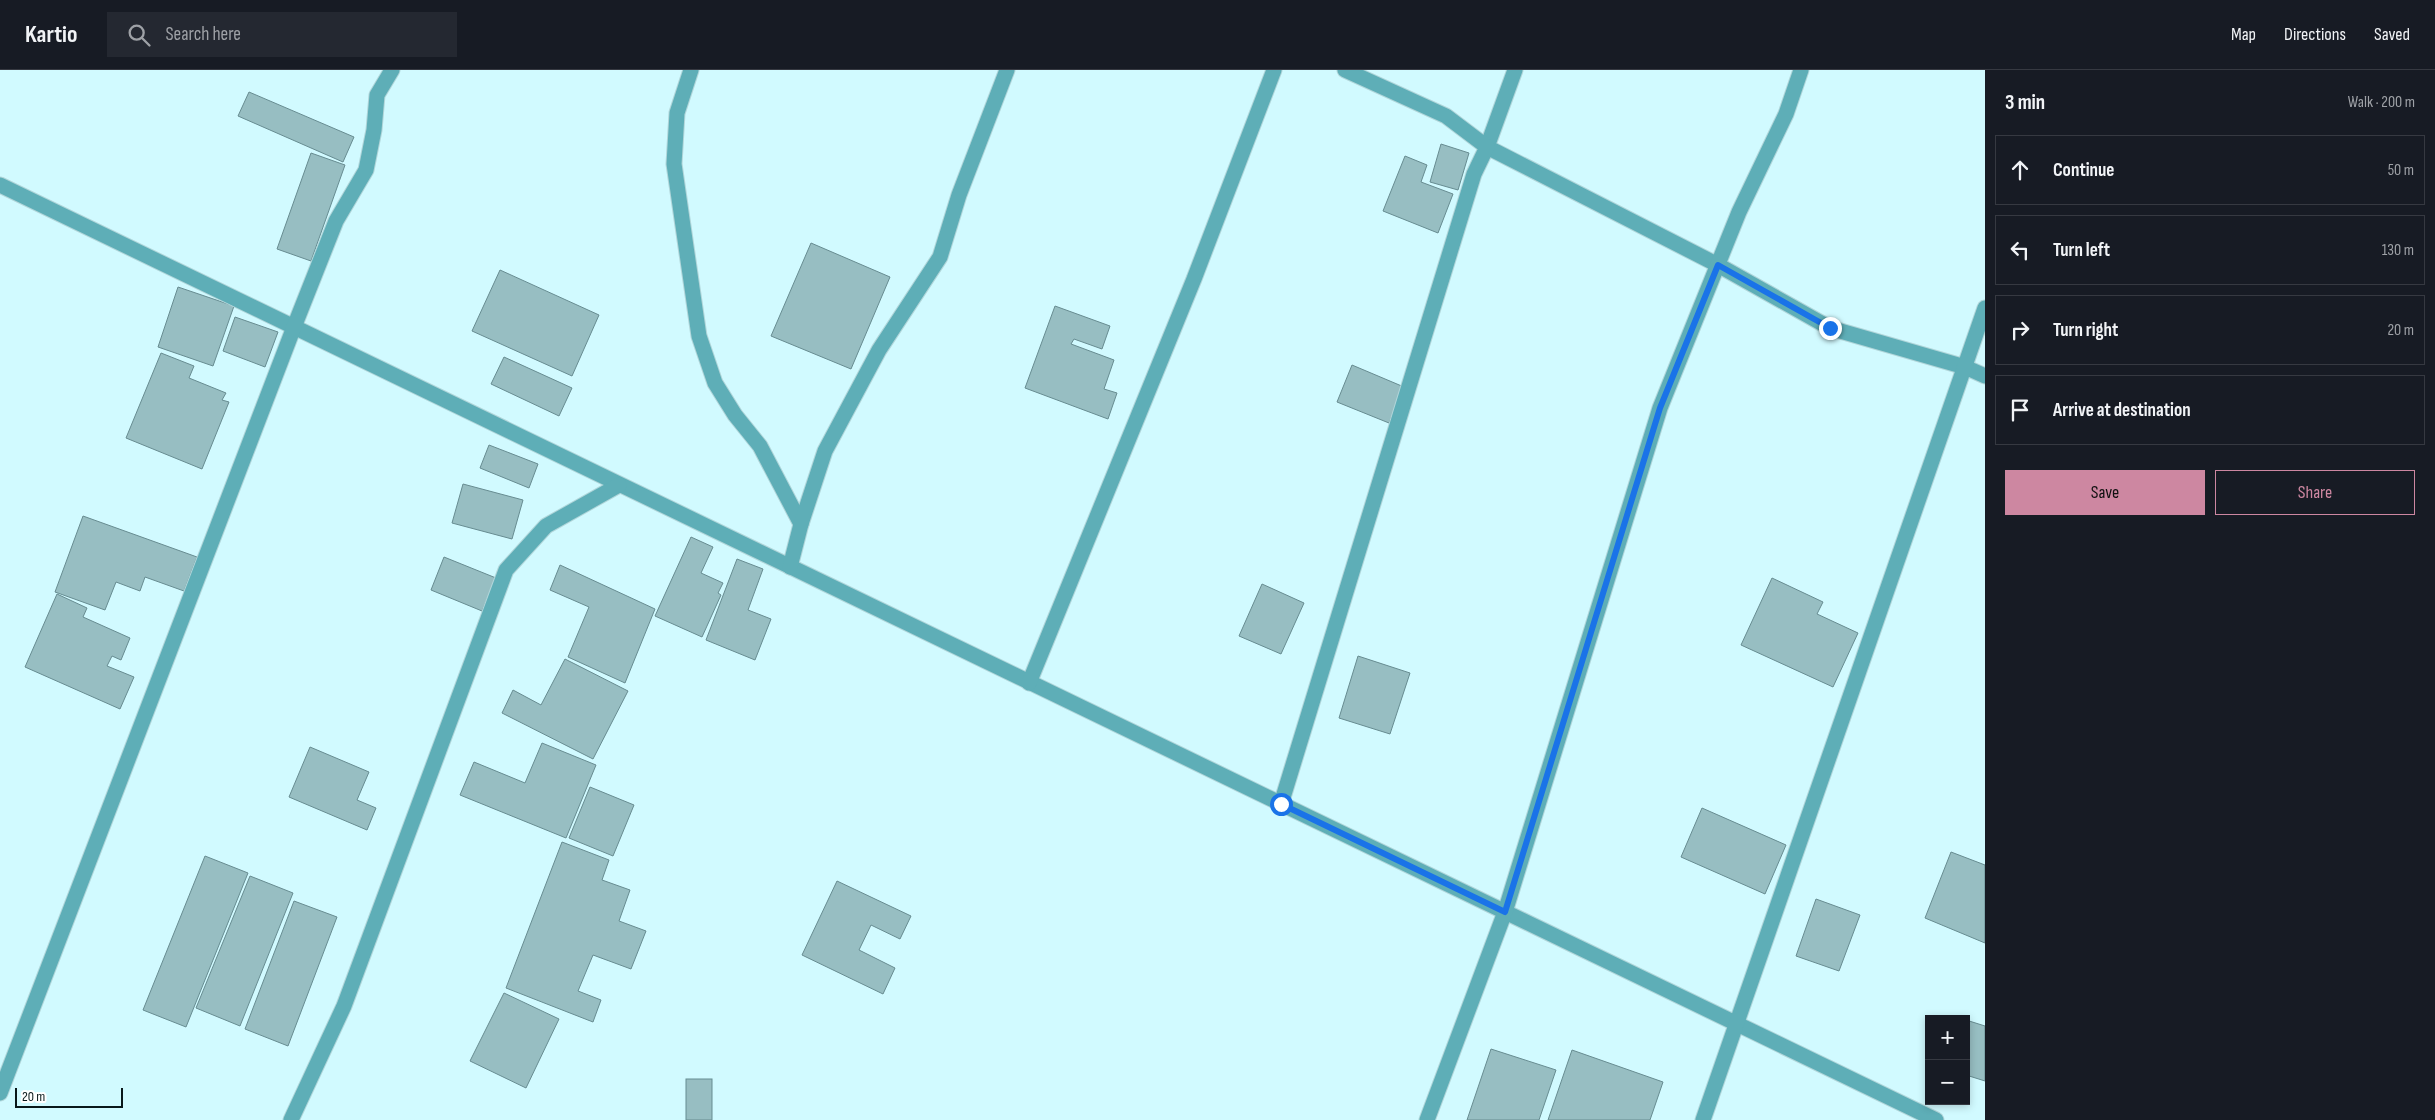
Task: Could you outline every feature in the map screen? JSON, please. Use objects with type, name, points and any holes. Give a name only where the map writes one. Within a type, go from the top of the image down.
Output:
[{"type":"street","points":[[0,1093],[336,221],[366,170],[374,130],[377,95],[392,70]]},
{"type":"street","points":[[691,70],[677,113],[674,164],[700,336],[715,383],[735,415],[760,446],[801,524]]},
{"type":"street","points":[[790,567],[801,524],[824,451],[879,350],[940,257],[959,195],[1007,70]]},
{"type":"street","points":[[1029,682],[1194,279],[1274,70]]},
{"type":"street","points":[[1345,70],[1446,116],[1487,147],[1718,265],[1830,328],[1965,366],[1985,376]]},
{"type":"street","points":[[1281,804],[1474,174],[1487,147],[1515,70]]},
{"type":"street","points":[[1427,1120],[1505,912],[1660,408],[1739,212],[1786,114],[1801,70]]},
{"type":"street","points":[[0,185],[1936,1120]]},
{"type":"street","points":[[1703,1120],[1738,1024],[1985,308]]},
{"type":"street","points":[[290,1120],[344,1006],[506,570],[546,526],[619,485]]},
{"type":"building","points":[[249,92],[354,137],[343,162],[238,116]]},
{"type":"building","points":[[1441,144],[1469,153],[1458,190],[1430,182]]},
{"type":"building","points":[[311,153],[345,165],[311,261],[277,249]]},
{"type":"building","points":[[1405,156],[1427,165],[1421,182],[1453,194],[1438,233],[1383,211]]},
{"type":"building","points":[[811,243],[890,277],[851,369],[771,336]]},
{"type":"building","points":[[500,270],[599,315],[572,376],[472,331]]},
{"type":"building","points":[[178,287],[234,306],[213,366],[158,347]]},
{"type":"building","points":[[1055,306],[1110,326],[1102,349],[1074,339],[1071,344],[1114,360],[1104,389],[1117,393],[1108,419],[1025,388]]},
{"type":"building","points":[[235,317],[278,332],[265,367],[223,351]]},
{"type":"building","points":[[161,353],[194,366],[189,378],[226,393],[222,400],[229,402],[202,469],[126,438]]},
{"type":"building","points":[[504,357],[572,388],[559,416],[491,384]]},
{"type":"building","points":[[1352,365],[1404,387],[1389,423],[1337,402]]},
{"type":"building","points":[[489,445],[538,464],[529,488],[480,468]]},
{"type":"building","points":[[463,484],[523,500],[512,539],[452,523]]},
{"type":"building","points":[[83,516],[197,557],[184,591],[145,577],[140,591],[116,582],[105,610],[55,592]]},
{"type":"building","points":[[691,537],[713,547],[701,573],[723,583],[718,593],[721,595],[702,637],[655,616]]},
{"type":"building","points":[[444,557],[496,578],[482,611],[431,590]]},
{"type":"building","points":[[737,559],[763,569],[748,610],[771,619],[755,660],[706,640]]},
{"type":"building","points":[[560,565],[655,609],[625,683],[568,657],[589,607],[550,590]]},
{"type":"building","points":[[1772,578],[1823,602],[1817,614],[1858,633],[1833,687],[1741,645]]},
{"type":"building","points":[[1262,584],[1304,603],[1281,654],[1239,636]]},
{"type":"building","points":[[57,594],[87,608],[83,617],[130,638],[121,660],[112,656],[107,666],[134,677],[120,709],[25,667]]},
{"type":"building","points":[[1358,656],[1410,673],[1390,734],[1339,718]]},
{"type":"building","points":[[565,659],[628,691],[593,759],[502,713],[513,690],[541,705]]},
{"type":"building","points":[[542,743],[596,765],[566,838],[460,795],[474,762],[525,783]]},
{"type":"building","points":[[310,747],[369,772],[357,800],[376,808],[367,830],[289,797]]},
{"type":"building","points":[[590,787],[634,805],[613,856],[569,838]]},
{"type":"building","points":[[1702,808],[1786,845],[1765,894],[1681,857]]},
{"type":"building","points":[[562,842],[609,860],[602,880],[630,890],[619,921],[646,931],[631,969],[593,955],[578,991],[601,1000],[593,1022],[506,988]]},
{"type":"building","points":[[1951,852],[1985,865],[1985,943],[1925,918]]},
{"type":"building","points":[[205,856],[248,873],[186,1027],[143,1010]]},
{"type":"building","points":[[250,876],[293,893],[240,1026],[196,1008]]},
{"type":"building","points":[[837,881],[911,916],[900,939],[871,925],[859,950],[895,968],[883,994],[802,955]]},
{"type":"building","points":[[1816,899],[1860,915],[1839,971],[1796,956]]},
{"type":"building","points":[[294,901],[337,917],[288,1046],[245,1029]]},
{"type":"building","points":[[504,993],[559,1019],[526,1088],[470,1061]]},
{"type":"building","points":[[1970,1021],[1985,1026],[1985,1081],[1970,1076]]},
{"type":"building","points":[[1491,1049],[1556,1070],[1539,1120],[1467,1120]]},
{"type":"building","points":[[1572,1050],[1663,1082],[1650,1120],[1548,1120]]},
{"type":"building","points":[[686,1079],[712,1079],[712,1120],[686,1120]]},
{"type":"route","points":[[1281,804],[1505,912],[1660,408],[1718,265],[1830,328]]}]
